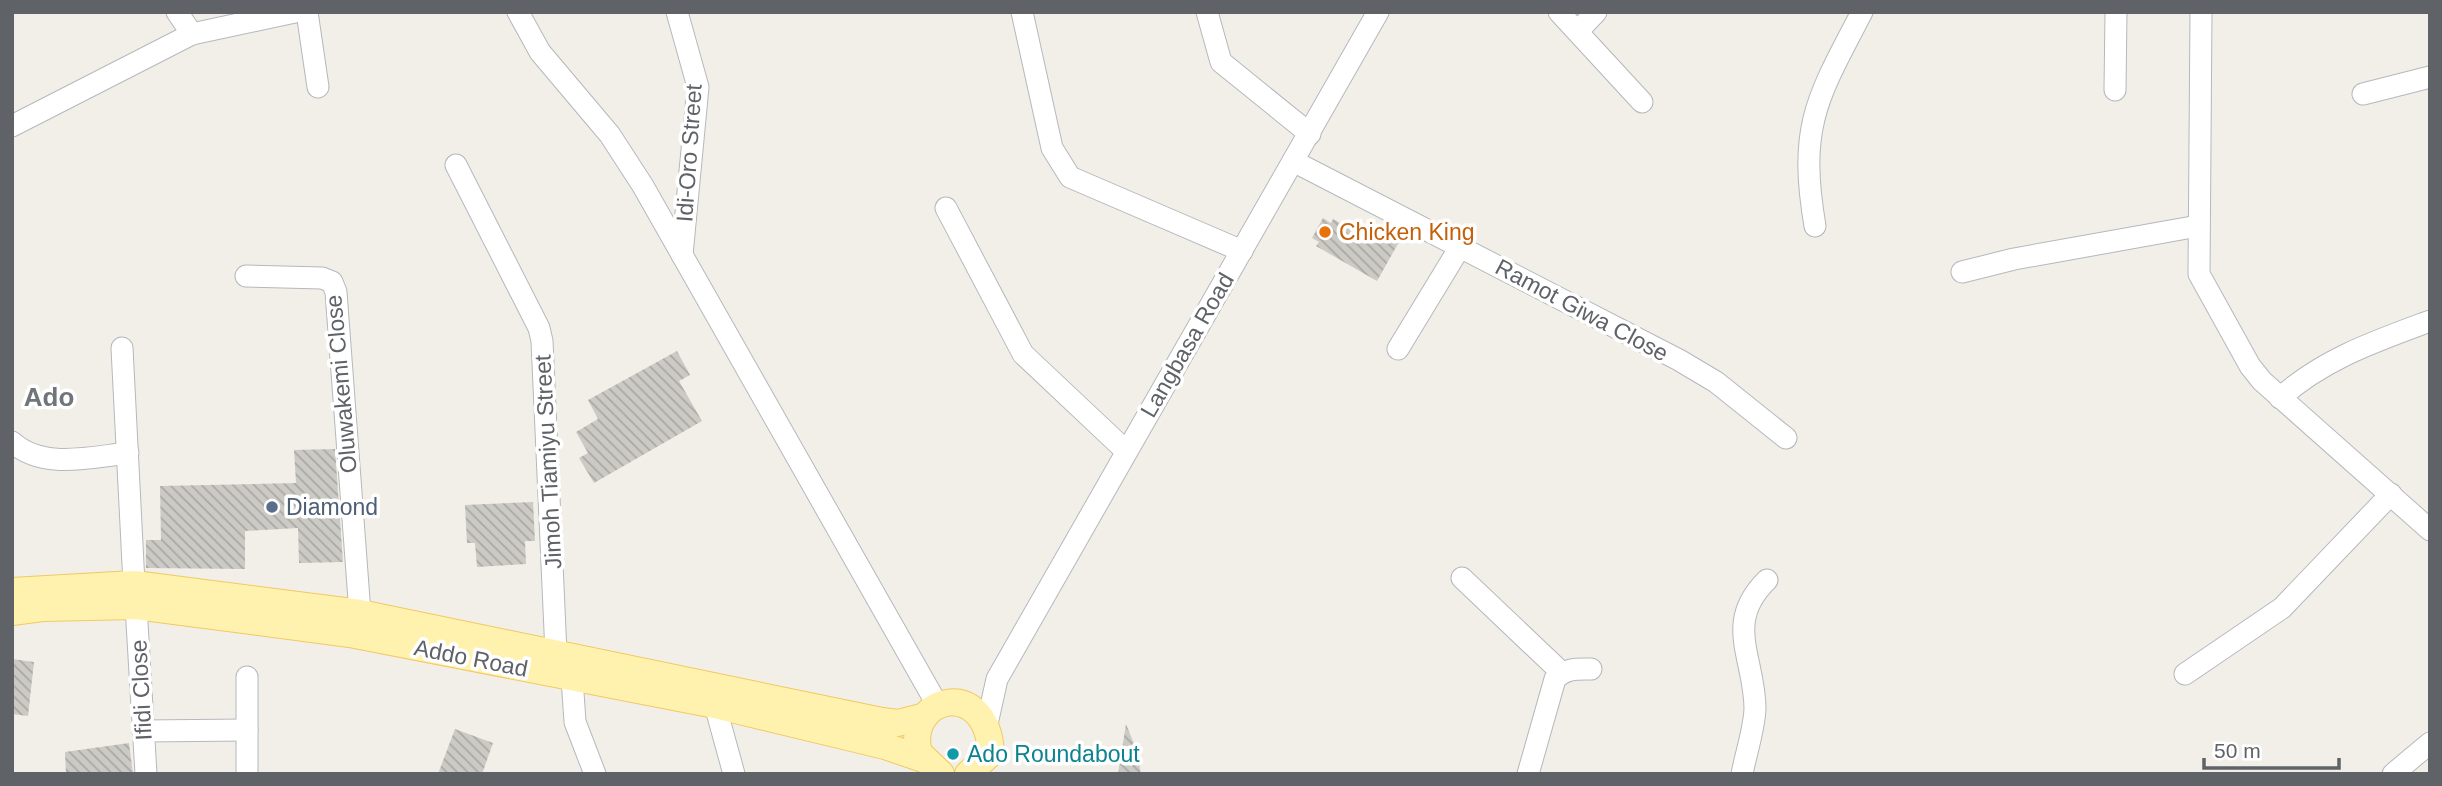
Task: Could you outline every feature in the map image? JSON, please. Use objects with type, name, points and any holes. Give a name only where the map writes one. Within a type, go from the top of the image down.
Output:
[{"type":"main road","name":"Addo Road","points":[[12,591],[91,584],[135,595],[715,705],[885,746],[932,766]]},
{"type":"main road","name":"Addo Road","points":[[12,612],[135,595],[360,613],[882,721],[898,723],[951,702],[965,704]]},
{"type":"main road","points":[[965,704],[978,712],[987,724],[994,763],[968,774]]},
{"type":"main road","points":[[931,711],[916,733],[919,753],[932,766]]},
{"type":"street","points":[[177,12],[192,34]]},
{"type":"street","points":[[12,126],[192,34],[295,12]]},
{"type":"street","points":[[307,12],[318,87]]},
{"type":"street","points":[[519,12],[540,52],[610,135],[643,186],[931,711]]},
{"type":"street","name":"Idi-Oro Street","points":[[677,12],[698,87],[682,255]]},
{"type":"street","points":[[1022,12],[1052,148],[1070,177],[1242,251]]},
{"type":"street","points":[[1207,12],[1221,62],[1310,134]]},
{"type":"street","name":"Langbasa Road","points":[[997,679],[1378,12]]},
{"type":"street","points":[[1559,12],[1643,102]]},
{"type":"street","points":[[1578,30],[1597,12]]},
{"type":"street","points":[[1815,226],[1807,156],[1812,120],[1827,80],[1862,12]]},
{"type":"street","points":[[2115,90],[2116,12]]},
{"type":"street","points":[[2201,12],[2199,274],[2250,366],[2280,398],[2430,530]]},
{"type":"street","points":[[2363,94],[2430,77]]},
{"type":"street","name":"Ramot Giwa Close","points":[[1293,161],[1698,371],[1786,438]]},
{"type":"street","name":"Jimoh Tiamiyu Street","points":[[456,165],[539,328],[542,341],[556,653]]},
{"type":"street","points":[[946,208],[1023,354],[1126,451]]},
{"type":"street","points":[[1962,272],[2014,258],[2198,226]]},
{"type":"street","points":[[1398,349],[1460,247]]},
{"type":"street","name":"Oluwakemi Close","points":[[246,276],[322,278],[332,282],[336,292],[360,613]]},
{"type":"street","points":[[2280,398],[2303,378],[2328,362],[2430,321]]},
{"type":"street","name":"Ifidi Close","points":[[122,348],[146,774]]},
{"type":"street","points":[[12,442],[33,456],[61,460],[128,453]]},
{"type":"street","points":[[2185,674],[2282,608],[2391,494]]},
{"type":"street","points":[[1462,578],[1561,672]]},
{"type":"street","points":[[1742,774],[1755,709],[1743,637],[1745,608],[1767,580]]},
{"type":"street","points":[[1528,774],[1555,679],[1561,672],[1591,669]]},
{"type":"street","points":[[247,677],[247,774]]},
{"type":"street","points":[[572,678],[576,722],[595,774]]},
{"type":"street","points":[[965,704],[997,679]]},
{"type":"street","points":[[987,724],[997,679]]},
{"type":"street","points":[[715,705],[734,774]]},
{"type":"street","points":[[143,731],[247,730]]},
{"type":"street","points":[[2393,774],[2430,743]]},
{"type":"building","points":[[1323,218],[1331,223],[1333,219],[1376,243],[1382,233],[1399,242],[1377,281],[1316,246],[1319,242],[1312,238]]},
{"type":"building","points":[[677,351],[690,375],[679,381],[702,421],[594,483],[579,458],[588,453],[576,432],[598,419],[588,400]]},
{"type":"building","points":[[335,449],[343,562],[299,563],[298,528],[245,531],[245,569],[146,568],[146,540],[161,540],[160,486],[296,483],[294,450]]},
{"type":"building","points":[[533,502],[535,541],[525,541],[526,564],[477,567],[475,543],[467,543],[465,505]]},
{"type":"building","points":[[12,659],[34,662],[28,716],[12,714]]},
{"type":"building","points":[[1126,724],[1137,751],[1141,774],[1118,774]]},
{"type":"building","points":[[455,729],[493,743],[482,774],[438,774]]},
{"type":"building","points":[[129,743],[133,774],[66,774],[65,752]]},
{"type":"place","name":"Chicken King","points":[[1325,232]]},
{"type":"place","name":"Diamond","points":[[272,507]]},
{"type":"place","name":"Ado Roundabout","points":[[953,754]]},
{"type":"district","name":"Ado","points":[[49,397]]}]
